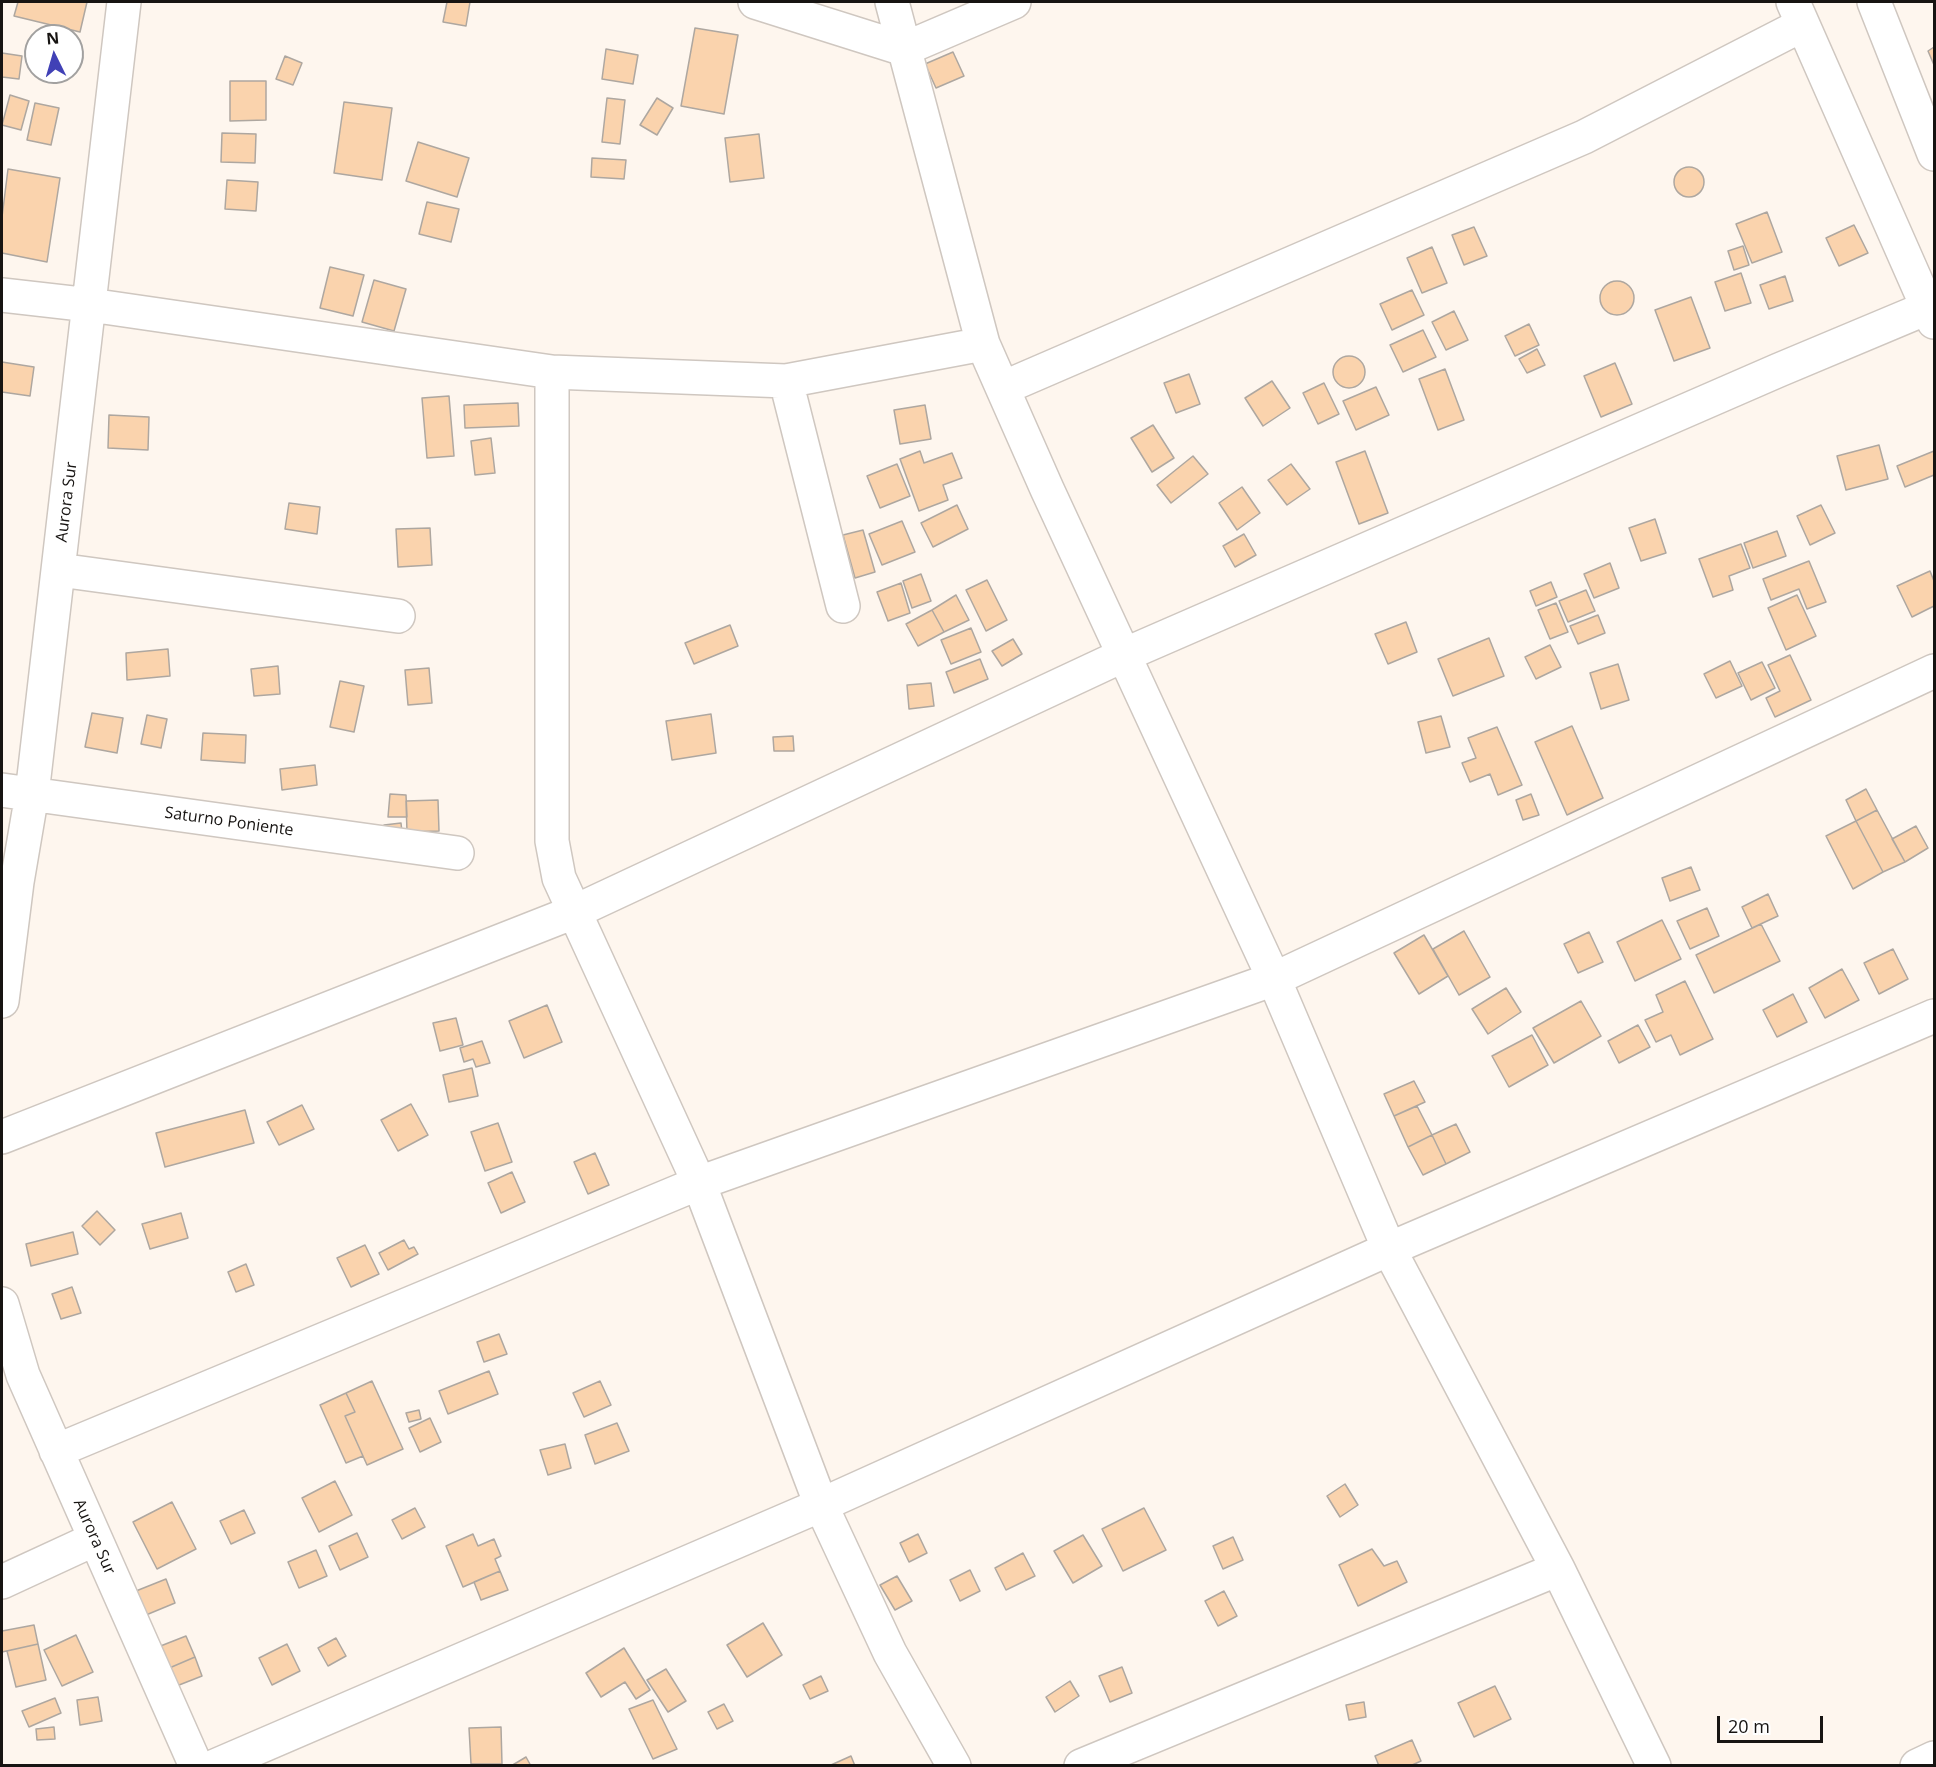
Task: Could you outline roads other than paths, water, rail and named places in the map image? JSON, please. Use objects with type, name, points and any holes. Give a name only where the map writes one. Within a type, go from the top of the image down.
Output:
[{"type":"street","name":"Aurora Sur","points":[[2,1001],[17,882],[17,792],[59,570],[124,2]]},
{"type":"street","points":[[755,2],[904,49],[1014,2]]},
{"type":"street","points":[[892,2],[984,344],[1003,388],[1047,489],[1274,979],[1389,1249],[1558,1569],[1654,1766]]},
{"type":"street","points":[[1874,2],[1935,154]]},
{"type":"street","points":[[2,1137],[573,912],[1124,655],[1779,370],[1932,312],[1796,7],[1584,137],[1003,388]]},
{"type":"street","points":[[2,295],[90,305],[552,372],[786,381],[984,344]]},
{"type":"street","points":[[552,372],[552,842],[559,878],[699,1183],[821,1505],[890,1653],[954,1766]]},
{"type":"street","points":[[786,381],[843,606]]},
{"type":"street","points":[[59,570],[398,616]]},
{"type":"street","points":[[56,1451],[699,1183],[1274,979],[1935,671]]},
{"type":"street","name":"Saturno Poniente","points":[[17,792],[457,853]]},
{"type":"street","points":[[215,1766],[821,1505],[1389,1249],[1935,1016]]},
{"type":"street","name":"Aurora Sur","points":[[2,1304],[22,1375],[196,1766]]},
{"type":"street","points":[[2,1582],[95,1539]]},
{"type":"street","points":[[1081,1766],[1558,1569]]},
{"type":"street","points":[[1917,1766],[1935,1758]]}]
